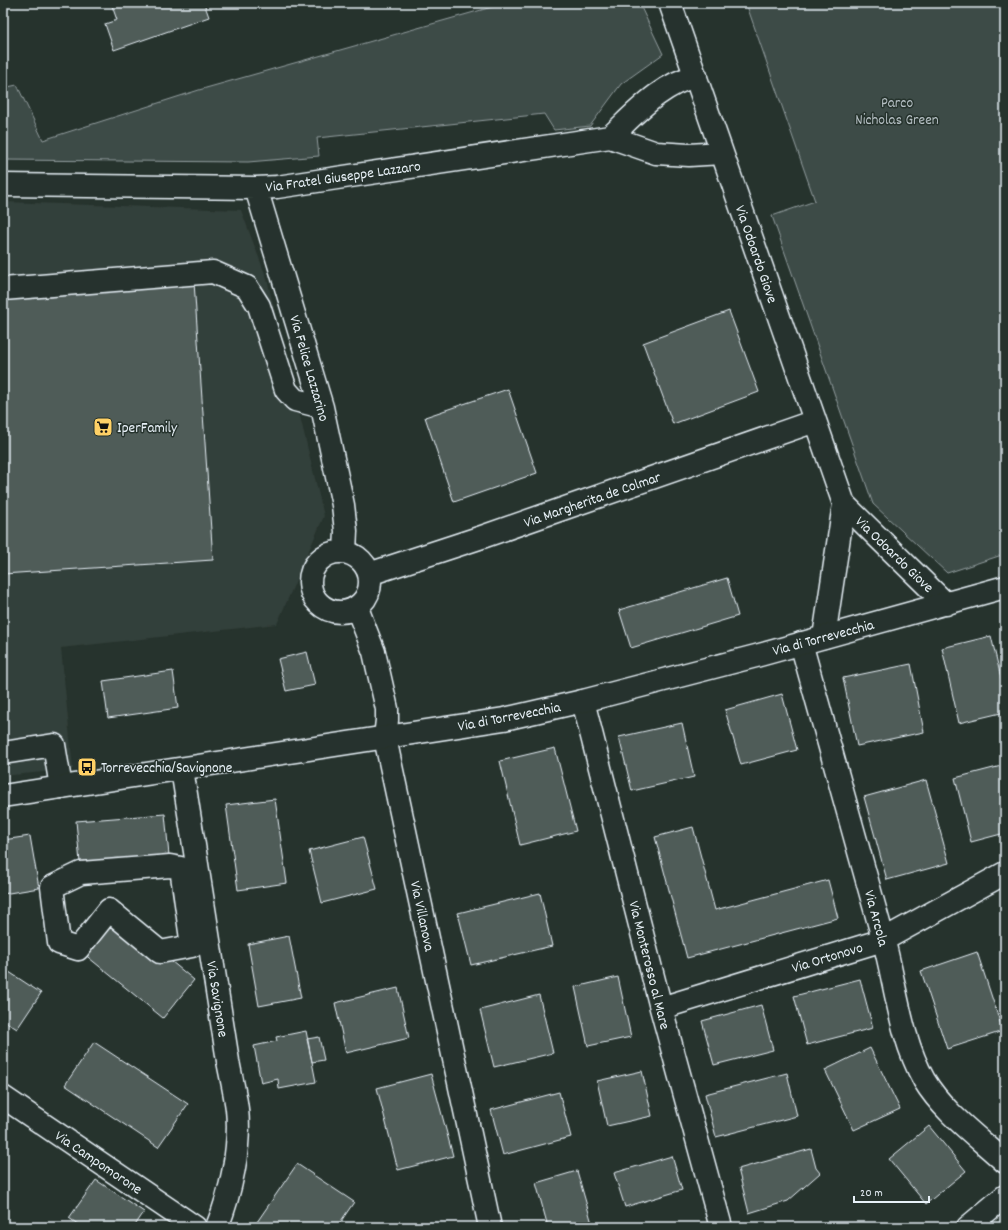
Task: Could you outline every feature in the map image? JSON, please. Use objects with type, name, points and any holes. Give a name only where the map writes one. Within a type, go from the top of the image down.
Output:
[{"type":"street","name":"Via Odoardo Giove","points":[[670,3],[844,504],[946,604]]},
{"type":"street","points":[[696,76],[686,78],[665,89],[610,137],[656,153],[689,155],[722,153]]},
{"type":"street","name":"Via Fratel Giuseppe Lazzaro","points":[[3,185],[256,188],[295,185],[610,137]]},
{"type":"street","name":"Via Felice Lazzarino","points":[[256,188],[322,408],[343,505],[346,531],[345,552]]},
{"type":"street","points":[[3,289],[214,272],[247,287],[259,306],[286,390],[295,400],[322,408]]},
{"type":"street","name":"Via Margherita de Colmar","points":[[369,574],[482,537],[815,421]]},
{"type":"street","name":"Via Odoardo Giove","points":[[824,637],[844,504]]},
{"type":"street","points":[[336,552],[345,552],[353,555],[366,567],[369,574],[370,584],[364,601],[357,608],[347,612],[326,610],[318,604],[312,595],[309,585],[313,567],[319,560],[336,552]]},
{"type":"street","name":"Via di Torrevecchia","points":[[3,796],[504,719],[583,701],[1005,587]]},
{"type":"street","name":"Via Villanova","points":[[357,608],[374,652],[387,708],[385,738],[490,1227]]},
{"type":"street","name":"Via Arcola","points":[[801,643],[884,940],[912,1055],[925,1081],[939,1100],[953,1115],[1005,1162]]},
{"type":"street","name":"Via Monterosso al Mare","points":[[583,701],[661,1008],[722,1227]]},
{"type":"street","points":[[3,753],[54,745],[61,787]]},
{"type":"street","name":"Via Savignone","points":[[182,769],[226,1053],[237,1109],[237,1148],[229,1188],[217,1227]]},
{"type":"street","points":[[170,866],[182,868],[192,946],[160,952],[109,910],[78,949],[58,943],[52,887],[80,873],[170,866]]},
{"type":"street","name":"Via Ortonovo","points":[[661,1008],[884,940],[1005,873]]},
{"type":"street","name":"Via Campomorone","points":[[3,1097],[195,1227]]},
{"type":"street","points":[[968,1227],[1005,1196]]},
{"type":"shaded area","points":[[3,202],[241,210],[267,279],[324,516],[277,624],[61,648],[73,769],[3,776]]},
{"type":"green space","points":[[506,3],[639,3],[663,54],[621,84],[590,126],[554,130],[544,114],[317,138],[319,156],[248,162],[3,160],[3,88],[17,85],[43,140],[199,90]]},
{"type":"green space","name":"Parco Nicholas Green","points":[[746,3],[1005,3],[1005,554],[947,573],[873,504],[772,216],[815,201]]},
{"type":"building","points":[[111,3],[204,3],[209,17],[114,50],[105,24],[117,20]]},
{"type":"building","name":"IperFamily","points":[[194,282],[213,560],[3,574],[3,294]]},
{"type":"building","points":[[729,311],[759,392],[673,424],[643,343]]},
{"type":"building","points":[[508,389],[537,473],[454,502],[425,417]]},
{"type":"building","points":[[727,578],[738,616],[631,648],[619,610]]},
{"type":"building","points":[[991,636],[1005,694],[1005,712],[959,723],[942,648]]},
{"type":"building","points":[[307,652],[315,685],[286,691],[278,659]]},
{"type":"building","points":[[911,664],[924,732],[857,746],[843,678]]},
{"type":"building","points":[[173,671],[178,708],[108,718],[103,681]]},
{"type":"building","points":[[782,694],[797,750],[741,765],[725,710]]},
{"type":"building","points":[[682,723],[694,777],[632,791],[619,737]]},
{"type":"building","points":[[555,748],[576,831],[520,845],[500,761]]},
{"type":"building","points":[[1005,765],[1005,833],[971,842],[955,778]]},
{"type":"building","points":[[926,780],[949,863],[887,880],[864,797]]},
{"type":"building","points":[[275,799],[287,883],[238,890],[226,805]]},
{"type":"building","points":[[165,814],[170,866],[81,873],[76,821]]},
{"type":"building","points":[[693,827],[715,910],[828,880],[838,918],[687,958],[655,837]]},
{"type":"building","points":[[30,836],[39,888],[3,894],[3,840]]},
{"type":"building","points":[[363,837],[377,889],[322,903],[309,851]]},
{"type":"building","points":[[540,893],[552,946],[471,965],[458,913]]},
{"type":"building","points":[[109,910],[194,980],[163,1018],[78,949]]},
{"type":"building","points":[[289,936],[301,998],[259,1006],[248,944]]},
{"type":"building","points":[[977,952],[1003,1031],[947,1049],[921,971]]},
{"type":"building","points":[[3,968],[41,993],[17,1029],[3,1020]]},
{"type":"building","points":[[618,977],[631,1037],[588,1046],[575,987]]},
{"type":"building","points":[[860,979],[873,1028],[807,1045],[794,996]]},
{"type":"building","points":[[398,988],[409,1038],[346,1053],[335,1003]]},
{"type":"building","points":[[539,995],[553,1053],[494,1067],[480,1010]]},
{"type":"building","points":[[761,1005],[773,1050],[714,1065],[702,1021]]},
{"type":"building","points":[[306,1031],[316,1082],[279,1089],[278,1079],[261,1083],[254,1046],[277,1041],[276,1037]]},
{"type":"building","points":[[319,1037],[324,1060],[312,1062],[307,1039]]},
{"type":"building","points":[[94,1042],[188,1104],[158,1147],[65,1085]]},
{"type":"building","points":[[870,1048],[900,1109],[854,1130],[825,1070]]},
{"type":"building","points":[[642,1071],[652,1116],[607,1126],[597,1081]]},
{"type":"building","points":[[787,1073],[797,1116],[716,1137],[705,1094]]},
{"type":"building","points":[[431,1074],[453,1156],[398,1170],[377,1088]]},
{"type":"building","points":[[559,1092],[571,1137],[503,1155],[491,1110]]},
{"type":"building","points":[[929,1126],[966,1171],[926,1204],[889,1159]]},
{"type":"building","points":[[811,1149],[816,1168],[820,1173],[788,1201],[749,1213],[738,1169]]},
{"type":"building","points":[[672,1156],[682,1190],[625,1207],[614,1173]]},
{"type":"building","points":[[297,1164],[354,1202],[337,1227],[264,1227],[257,1222]]},
{"type":"building","points":[[577,1171],[593,1227],[548,1227],[536,1183]]},
{"type":"building","points":[[96,1180],[144,1212],[134,1227],[82,1227],[69,1218]]},
{"type":"place","name":"IperFamily","points":[[103,427]]},
{"type":"place","name":"Torrevecchia/Savignone","points":[[87,767]]}]
